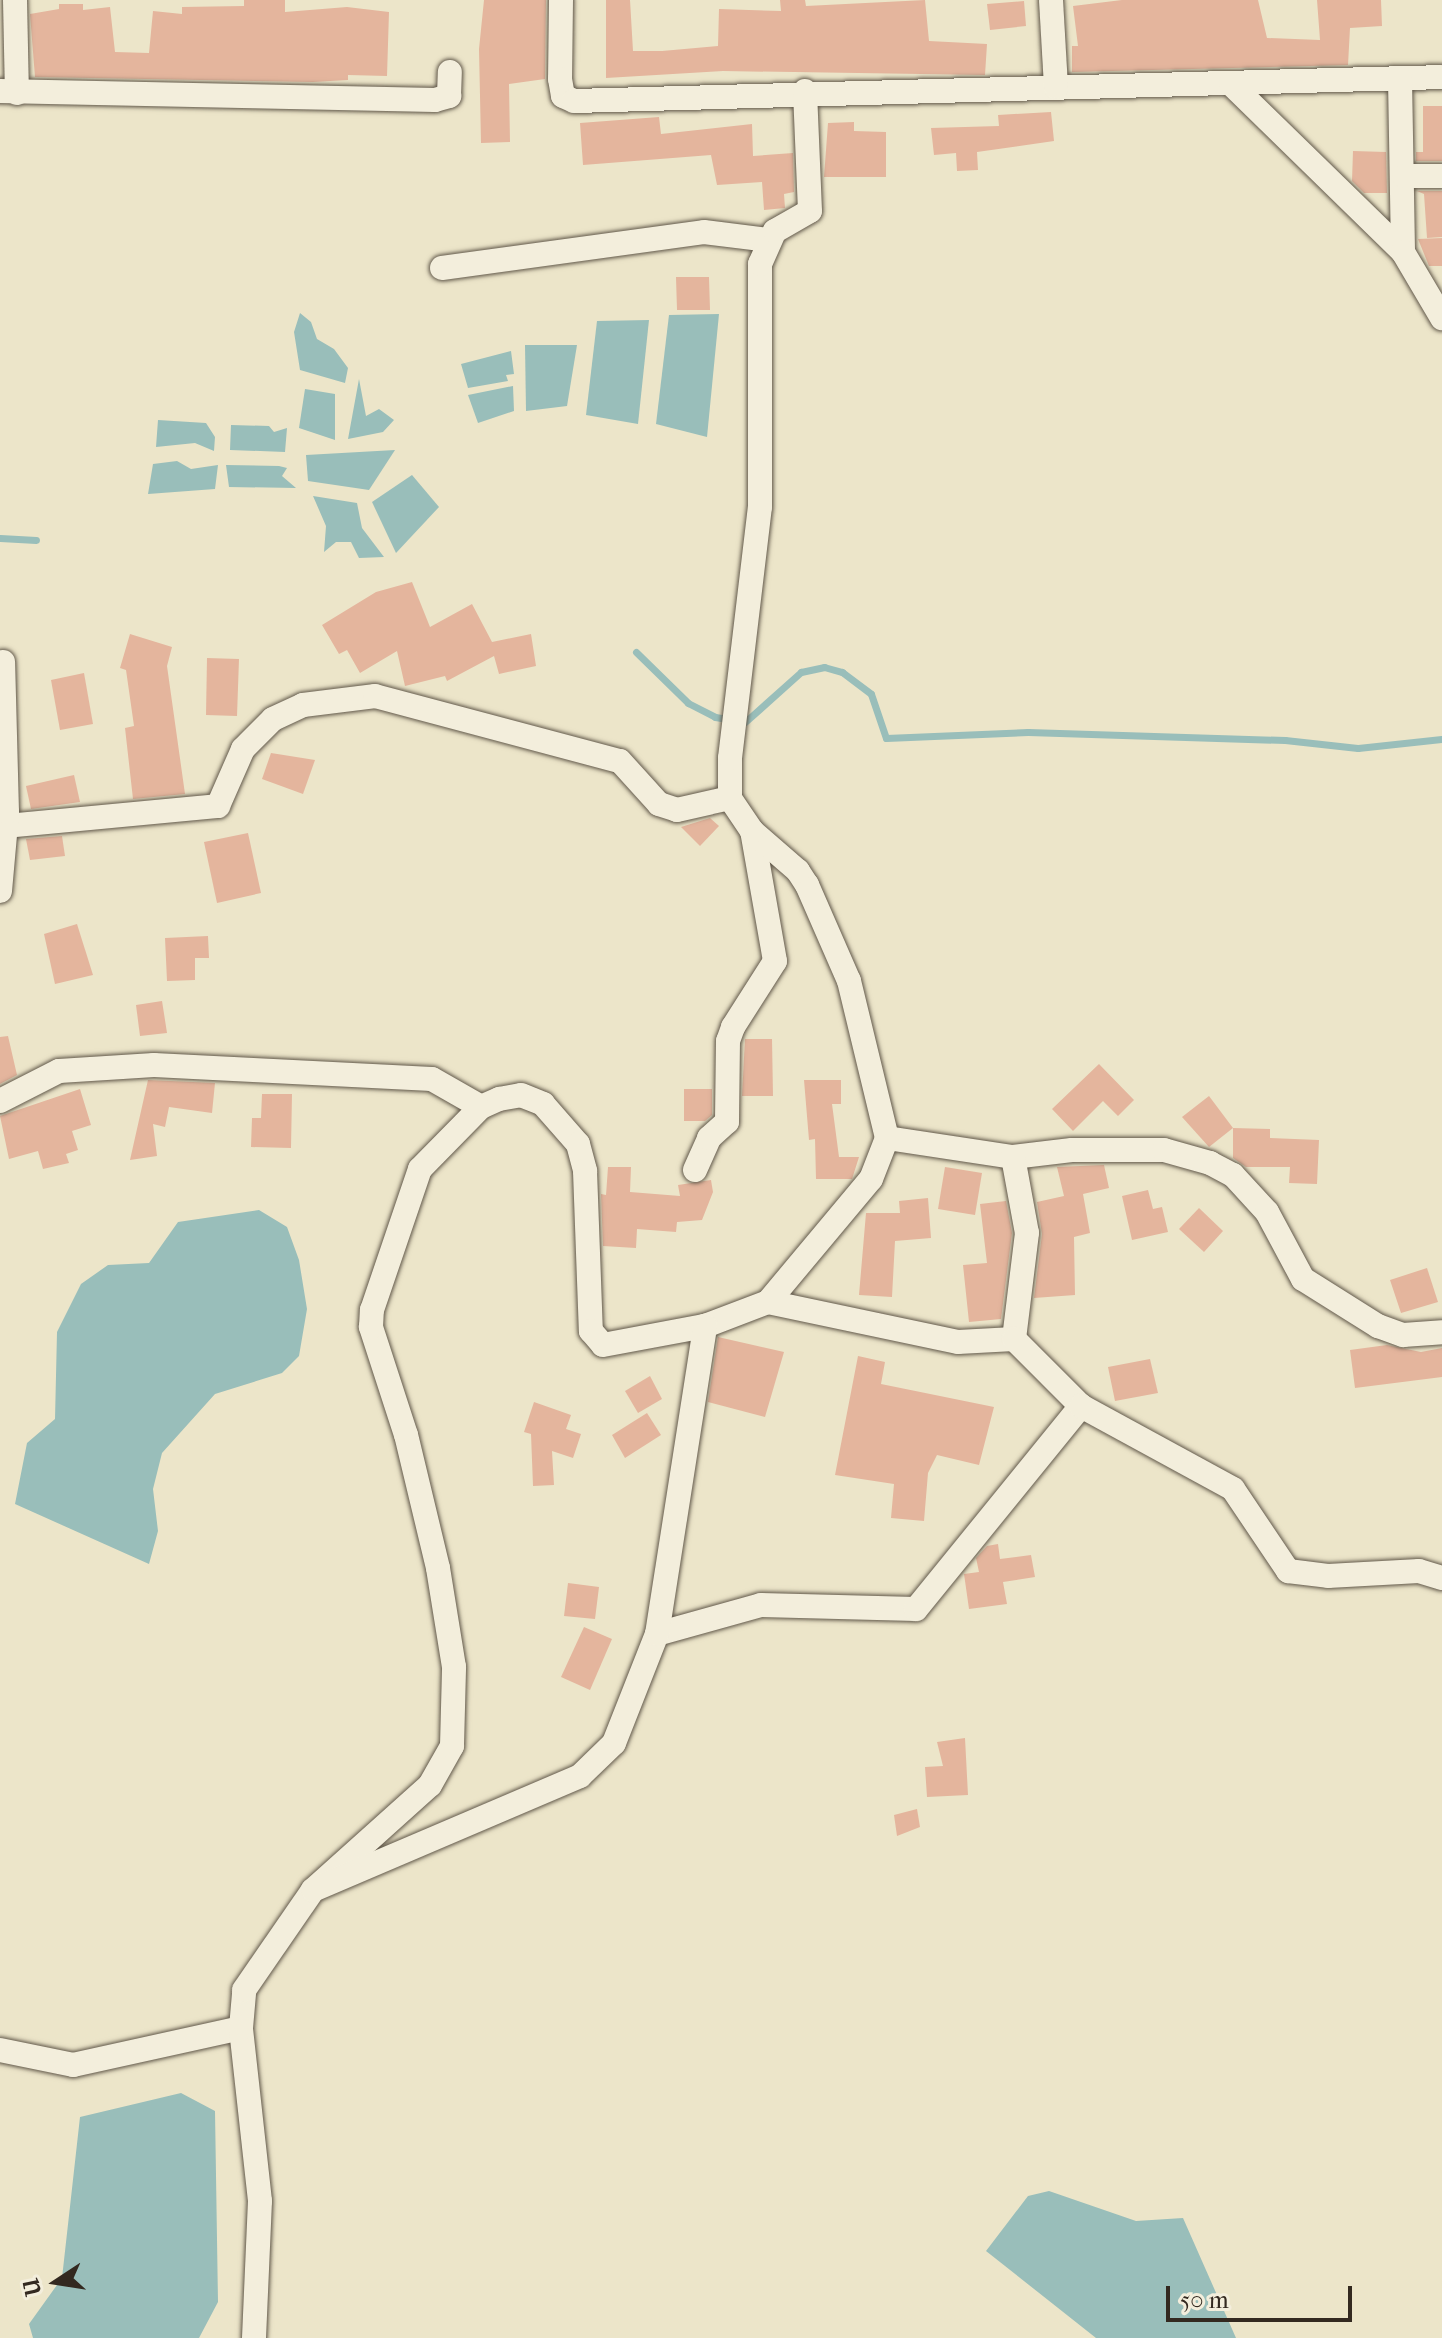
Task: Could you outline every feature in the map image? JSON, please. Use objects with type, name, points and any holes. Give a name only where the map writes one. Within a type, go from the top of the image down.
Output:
[{"type":"street","points":[[15,0],[8,92],[435,100],[449,96],[450,72]]},
{"type":"street","points":[[561,0],[560,79],[563,96],[574,101],[805,91],[1442,77]]},
{"type":"street","points":[[1051,0],[1056,87]]},
{"type":"street","points":[[1400,79],[1403,252]]},
{"type":"street","points":[[1231,84],[1403,252],[1432,276],[1442,318]]},
{"type":"street","points":[[254,2338],[260,2201],[241,2028],[244,1990],[313,1890],[430,1785],[452,1746],[454,1667],[438,1568],[406,1435],[371,1327],[412,1183],[481,1107],[511,1097],[530,1098],[560,1120],[578,1144],[585,1171],[589,1314],[595,1340],[611,1346],[705,1326],[768,1302],[871,1179],[887,1138],[849,981],[807,885],[798,871],[752,831],[730,798],[734,724],[758,550],[760,264],[768,240],[810,211],[805,91]]},
{"type":"street","points":[[1404,176],[1442,176]]},
{"type":"street","points":[[442,268],[704,232],[768,240]]},
{"type":"street","points":[[0,891],[6,826],[3,662]]},
{"type":"street","points":[[6,826],[218,806],[249,739],[273,719],[303,705],[375,696],[620,761],[647,794],[668,807],[689,810],[730,798]]},
{"type":"street","points":[[695,1170],[709,1138],[727,1122],[728,1041],[733,1027],[775,961],[752,831]]},
{"type":"street","points":[[0,1101],[59,1071],[154,1065],[432,1079],[481,1107]]},
{"type":"street","points":[[887,1138],[1013,1157],[1140,1149],[1210,1163],[1233,1175],[1267,1212],[1303,1279],[1378,1326],[1403,1335],[1442,1332]]},
{"type":"street","points":[[1013,1157],[1027,1233],[1014,1339]]},
{"type":"street","points":[[768,1302],[958,1342],[1014,1339],[1081,1406],[1233,1489],[1288,1571],[1328,1576],[1419,1571],[1442,1578]]},
{"type":"street","points":[[313,1890],[520,1804],[596,1765],[614,1743],[657,1634],[705,1326]]},
{"type":"street","points":[[657,1634],[761,1605],[916,1609],[1081,1406]]},
{"type":"street","points":[[0,2050],[73,2065],[241,2028]]},
{"type":"water","points":[[300,313],[311,322],[317,339],[334,349],[348,368],[345,383],[300,370],[294,332]]},
{"type":"water","points":[[719,314],[707,437],[656,424],[669,315]]},
{"type":"water","points":[[649,320],[638,424],[586,415],[597,321]]},
{"type":"water","points":[[525,345],[577,345],[567,406],[526,411]]},
{"type":"water","points":[[511,351],[514,374],[506,375],[508,381],[468,388],[461,364]]},
{"type":"water","points":[[359,379],[366,416],[379,409],[394,420],[383,432],[348,439]]},
{"type":"water","points":[[513,386],[514,411],[478,423],[468,395]]},
{"type":"water","points":[[305,389],[335,394],[335,440],[299,428]]},
{"type":"water","points":[[158,420],[206,423],[215,437],[214,451],[195,443],[156,447]]},
{"type":"water","points":[[231,425],[269,426],[274,432],[287,428],[285,452],[230,450]]},
{"type":"water","points":[[395,450],[369,490],[308,481],[306,455]]},
{"type":"water","points":[[177,461],[191,469],[218,465],[215,489],[148,494],[153,464]]},
{"type":"water","points":[[226,465],[287,468],[282,476],[296,488],[229,487]]},
{"type":"water","points":[[412,475],[439,507],[396,553],[372,502]]},
{"type":"water","points":[[313,496],[357,503],[362,528],[384,557],[359,558],[351,542],[336,542],[324,552],[326,526]]},
{"type":"water","points":[[259,1210],[287,1227],[299,1260],[307,1309],[299,1356],[282,1373],[215,1394],[162,1453],[153,1489],[158,1531],[149,1564],[15,1504],[27,1443],[55,1419],[57,1332],[81,1284],[108,1265],[149,1263],[178,1222]]},
{"type":"water","points":[[181,2093],[215,2111],[218,2302],[199,2338],[33,2338],[29,2324],[62,2278],[80,2117]]},
{"type":"water","points":[[1049,2191],[1136,2221],[1183,2218],[1236,2338],[1096,2338],[986,2251],[1028,2196]]},
{"type":"building","points":[[244,0],[285,0],[285,12],[347,7],[389,12],[387,76],[348,75],[348,80],[313,82],[35,77],[30,14],[59,9],[59,4],[83,4],[83,10],[110,7],[115,52],[149,53],[153,11],[182,14],[182,7],[244,6]]},
{"type":"building","points":[[484,0],[546,0],[545,79],[509,84],[510,142],[481,143],[479,49]]},
{"type":"building","points":[[606,0],[630,0],[633,51],[662,51],[718,46],[719,9],[781,11],[780,0],[805,0],[806,6],[925,0],[929,41],[987,44],[985,75],[723,71],[606,78]]},
{"type":"building","points":[[1122,0],[1258,0],[1267,38],[1320,40],[1317,0],[1381,0],[1382,26],[1350,28],[1348,65],[1072,72],[1072,46],[1078,46],[1073,6]]},
{"type":"building","points":[[1024,1],[1026,26],[990,30],[987,4]]},
{"type":"building","points":[[1423,106],[1442,106],[1442,161],[1416,161],[1416,152],[1423,152]]},
{"type":"building","points":[[1051,112],[1054,141],[977,152],[978,170],[957,171],[956,153],[934,155],[931,128],[999,126],[998,115]]},
{"type":"building","points":[[659,117],[661,134],[752,124],[753,156],[793,153],[794,192],[784,194],[785,208],[764,210],[762,182],[717,185],[711,155],[583,165],[580,123]]},
{"type":"building","points":[[854,122],[854,131],[886,132],[886,177],[824,177],[828,123]]},
{"type":"building","points":[[1353,151],[1386,152],[1387,193],[1364,193],[1352,181]]},
{"type":"building","points":[[1417,191],[1442,191],[1442,237],[1427,238],[1424,194]]},
{"type":"building","points":[[1442,238],[1442,266],[1429,266],[1418,239]]},
{"type":"building","points":[[676,277],[709,277],[710,310],[677,310]]},
{"type":"building","points":[[412,582],[430,627],[472,604],[492,642],[531,634],[536,666],[499,674],[494,656],[447,681],[445,676],[405,686],[397,651],[360,673],[347,650],[339,654],[322,625],[376,592]]},
{"type":"building","points":[[130,634],[172,647],[167,666],[185,794],[133,799],[125,728],[134,726],[126,670],[120,668]]},
{"type":"building","points":[[207,658],[239,659],[237,716],[206,715]]},
{"type":"building","points":[[84,673],[93,724],[60,730],[51,680]]},
{"type":"building","points":[[271,753],[315,760],[303,794],[262,779]]},
{"type":"building","points":[[74,775],[80,802],[31,809],[26,786]]},
{"type":"building","points":[[710,818],[719,826],[700,846],[681,827]]},
{"type":"building","points":[[248,833],[261,893],[217,903],[204,842]]},
{"type":"building","points":[[62,836],[65,856],[30,860],[26,839]]},
{"type":"building","points":[[77,924],[93,975],[55,984],[44,934]]},
{"type":"building","points":[[208,936],[209,958],[195,958],[195,980],[167,981],[165,938]]},
{"type":"building","points":[[162,1001],[167,1033],[140,1036],[136,1005]]},
{"type":"building","points":[[8,1036],[17,1075],[0,1084],[0,1037]]},
{"type":"building","points":[[745,1039],[772,1039],[773,1096],[742,1096]]},
{"type":"building","points":[[1099,1064],[1134,1100],[1118,1116],[1103,1101],[1073,1131],[1052,1109]]},
{"type":"building","points":[[148,1080],[215,1083],[212,1113],[169,1107],[165,1127],[153,1124],[157,1156],[130,1160]]},
{"type":"building","points":[[804,1080],[841,1080],[841,1104],[832,1104],[839,1157],[859,1157],[852,1179],[816,1179],[815,1139],[809,1140]]},
{"type":"building","points":[[80,1089],[91,1125],[72,1131],[78,1150],[66,1154],[69,1163],[43,1169],[38,1151],[9,1159],[0,1116]]},
{"type":"building","points":[[684,1089],[712,1089],[712,1115],[705,1121],[684,1121]]},
{"type":"building","points":[[262,1094],[292,1094],[291,1148],[251,1147],[252,1118],[261,1118]]},
{"type":"building","points":[[1209,1096],[1233,1128],[1209,1147],[1182,1117]]},
{"type":"building","points":[[1233,1128],[1270,1129],[1270,1138],[1319,1140],[1317,1184],[1289,1183],[1290,1167],[1246,1167],[1233,1158]]},
{"type":"building","points":[[1104,1165],[1109,1188],[1083,1194],[1090,1233],[1074,1237],[1075,1295],[1034,1298],[1042,1234],[1037,1202],[1064,1196],[1057,1167]]},
{"type":"building","points":[[608,1167],[631,1167],[630,1192],[680,1196],[678,1185],[711,1180],[713,1192],[702,1220],[677,1222],[676,1232],[637,1229],[636,1248],[603,1246],[601,1194],[606,1195]]},
{"type":"building","points":[[945,1167],[982,1173],[975,1215],[938,1209]]},
{"type":"building","points":[[1148,1190],[1153,1209],[1162,1207],[1168,1232],[1132,1240],[1122,1196]]},
{"type":"building","points":[[928,1198],[931,1238],[895,1241],[892,1297],[859,1295],[866,1213],[900,1213],[899,1201]]},
{"type":"building","points":[[1006,1201],[1012,1233],[1001,1319],[969,1322],[963,1265],[987,1263],[980,1204]]},
{"type":"building","points":[[1199,1208],[1223,1231],[1204,1252],[1179,1229]]},
{"type":"building","points":[[1427,1268],[1438,1302],[1401,1313],[1390,1280]]},
{"type":"building","points":[[718,1337],[784,1352],[765,1417],[708,1402]]},
{"type":"building","points":[[1387,1345],[1421,1352],[1442,1348],[1442,1377],[1355,1388],[1350,1350]]},
{"type":"building","points":[[858,1356],[885,1362],[881,1384],[994,1407],[979,1465],[937,1455],[928,1473],[924,1521],[891,1518],[894,1484],[835,1475]]},
{"type":"building","points":[[1150,1359],[1158,1393],[1115,1401],[1108,1367]]},
{"type":"building","points":[[650,1376],[662,1399],[638,1413],[625,1391]]},
{"type":"building","points":[[534,1402],[571,1415],[566,1429],[581,1434],[573,1458],[552,1451],[554,1485],[533,1486],[531,1434],[524,1432]]},
{"type":"building","points":[[647,1413],[661,1435],[625,1458],[612,1435]]},
{"type":"building","points":[[998,1544],[1000,1559],[1031,1555],[1035,1577],[1003,1582],[1007,1604],[969,1609],[964,1574],[979,1572],[976,1558],[987,1546]]},
{"type":"building","points":[[568,1583],[599,1587],[595,1619],[564,1616]]},
{"type":"building","points":[[584,1627],[612,1639],[590,1690],[561,1677]]},
{"type":"building","points":[[965,1738],[968,1795],[927,1797],[925,1767],[943,1766],[937,1742]]},
{"type":"building","points":[[917,1809],[920,1827],[897,1836],[894,1815]]},
{"type":"waterway","points":[[0,538],[36,540]]},
{"type":"waterway","points":[[636,652],[688,703],[715,717],[745,722],[801,672],[824,667],[842,672],[871,694],[886,738],[1028,732],[1285,740],[1358,748],[1442,739]]}]
